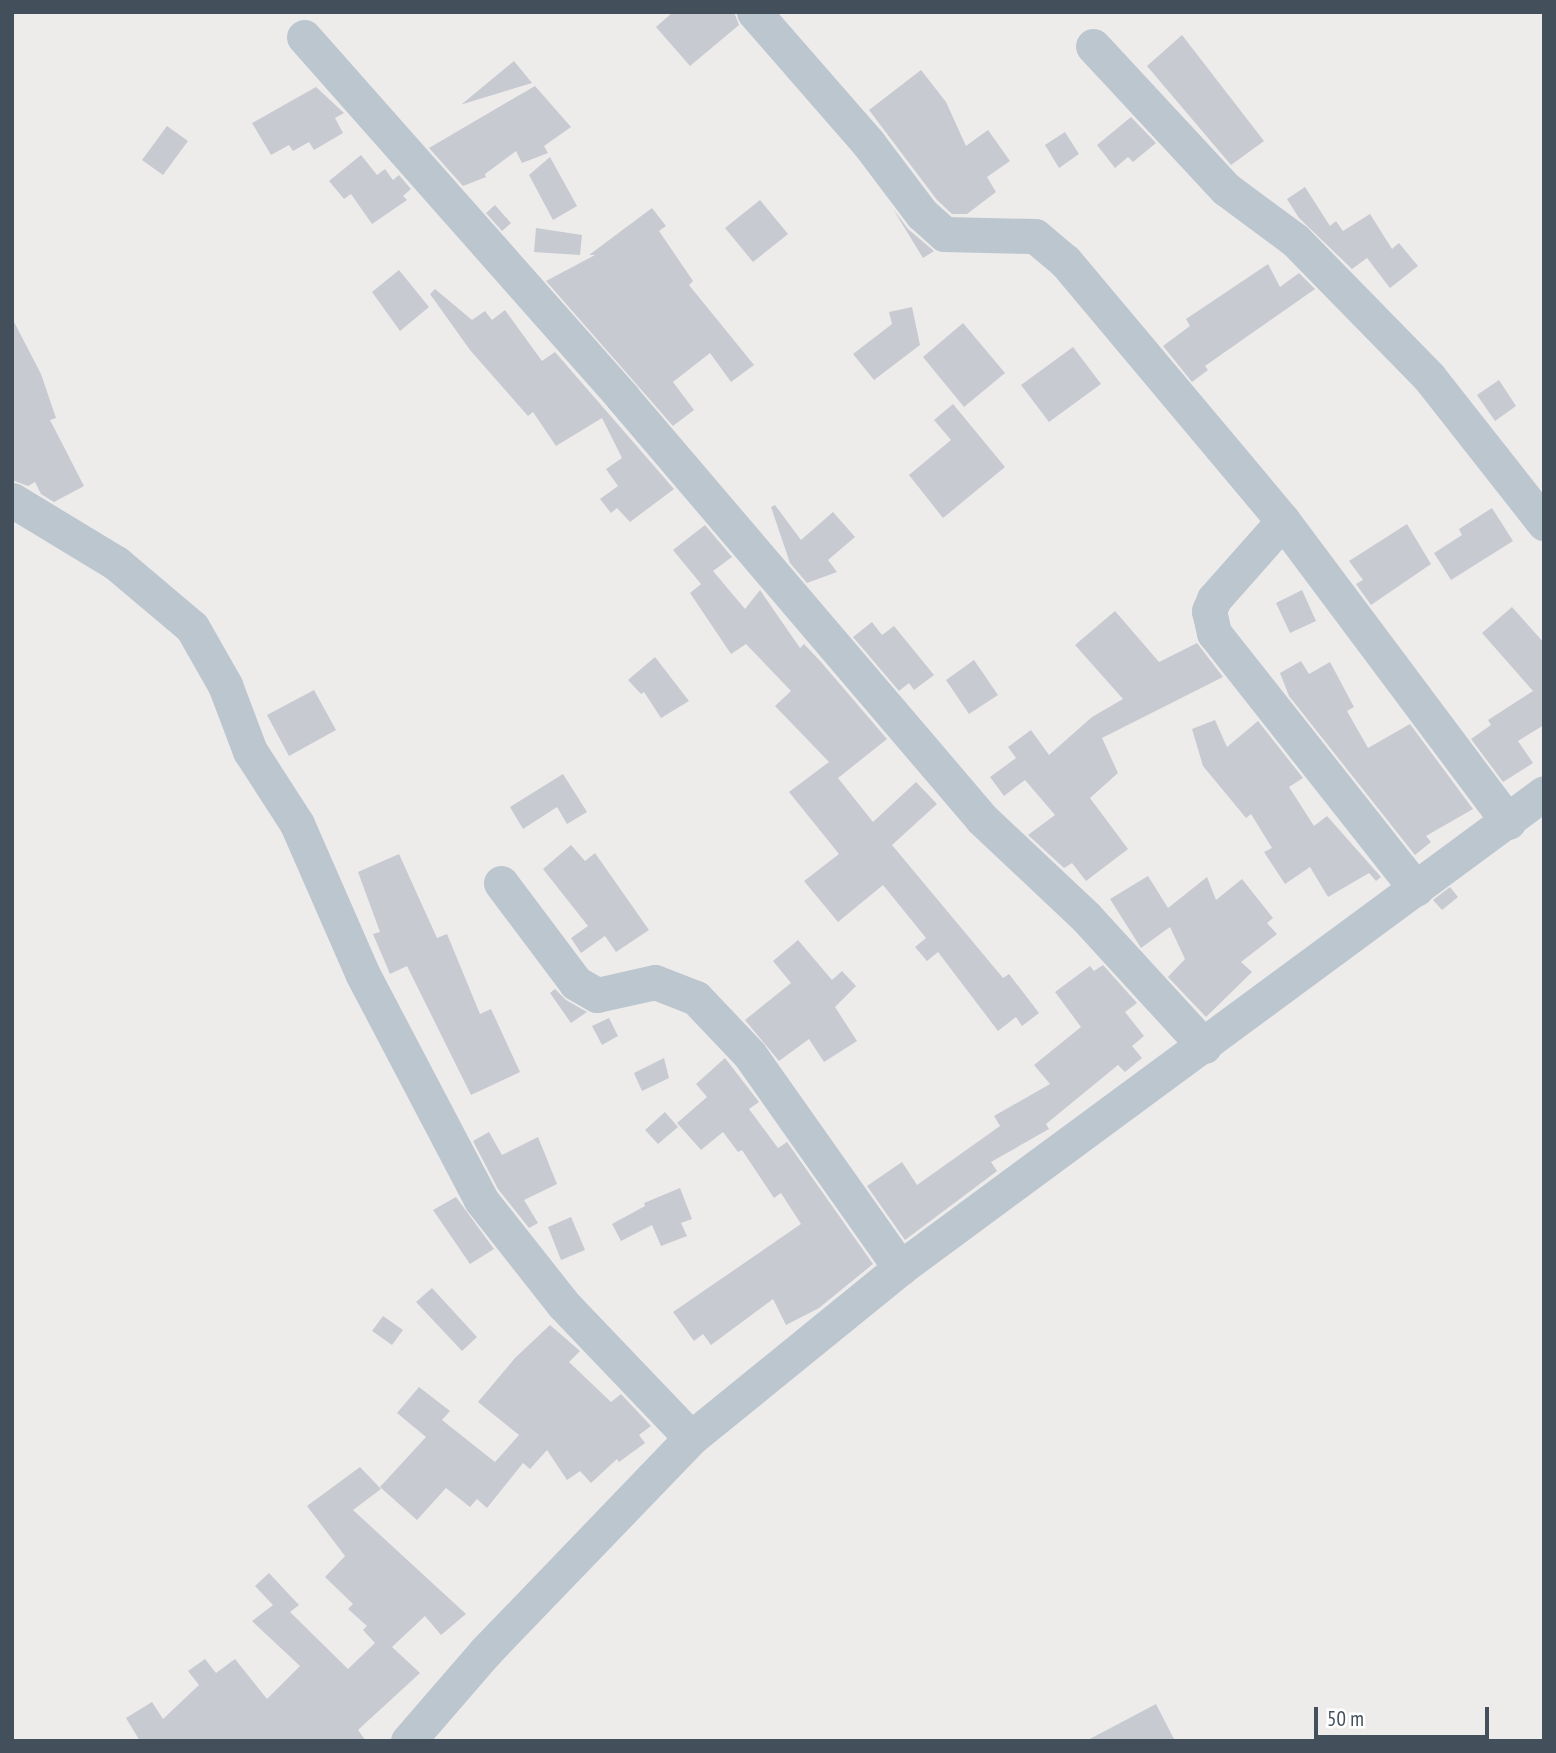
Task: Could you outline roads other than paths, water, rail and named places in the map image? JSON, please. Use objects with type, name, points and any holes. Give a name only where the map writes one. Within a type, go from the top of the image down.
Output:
[{"type":"street","points":[[754,12],[869,144],[922,215],[944,234],[1035,236],[1065,261],[1283,521],[1508,822]]},
{"type":"street","points":[[304,37],[624,398],[982,819],[1086,917],[1204,1046]]},
{"type":"street","points":[[1093,46],[1226,189],[1295,240],[1429,377],[1544,523]]},
{"type":"street","points":[[12,500],[116,563],[192,627],[225,685],[250,751],[297,824],[362,973],[481,1200],[563,1304],[691,1438]]},
{"type":"street","points":[[1283,521],[1214,599],[1209,611],[1214,633],[1416,889]]},
{"type":"street","points":[[408,1741],[485,1652],[691,1438],[900,1268],[1544,793]]},
{"type":"street","points":[[501,884],[576,983],[597,995],[655,982],[696,998],[750,1055],[900,1268]]}]
